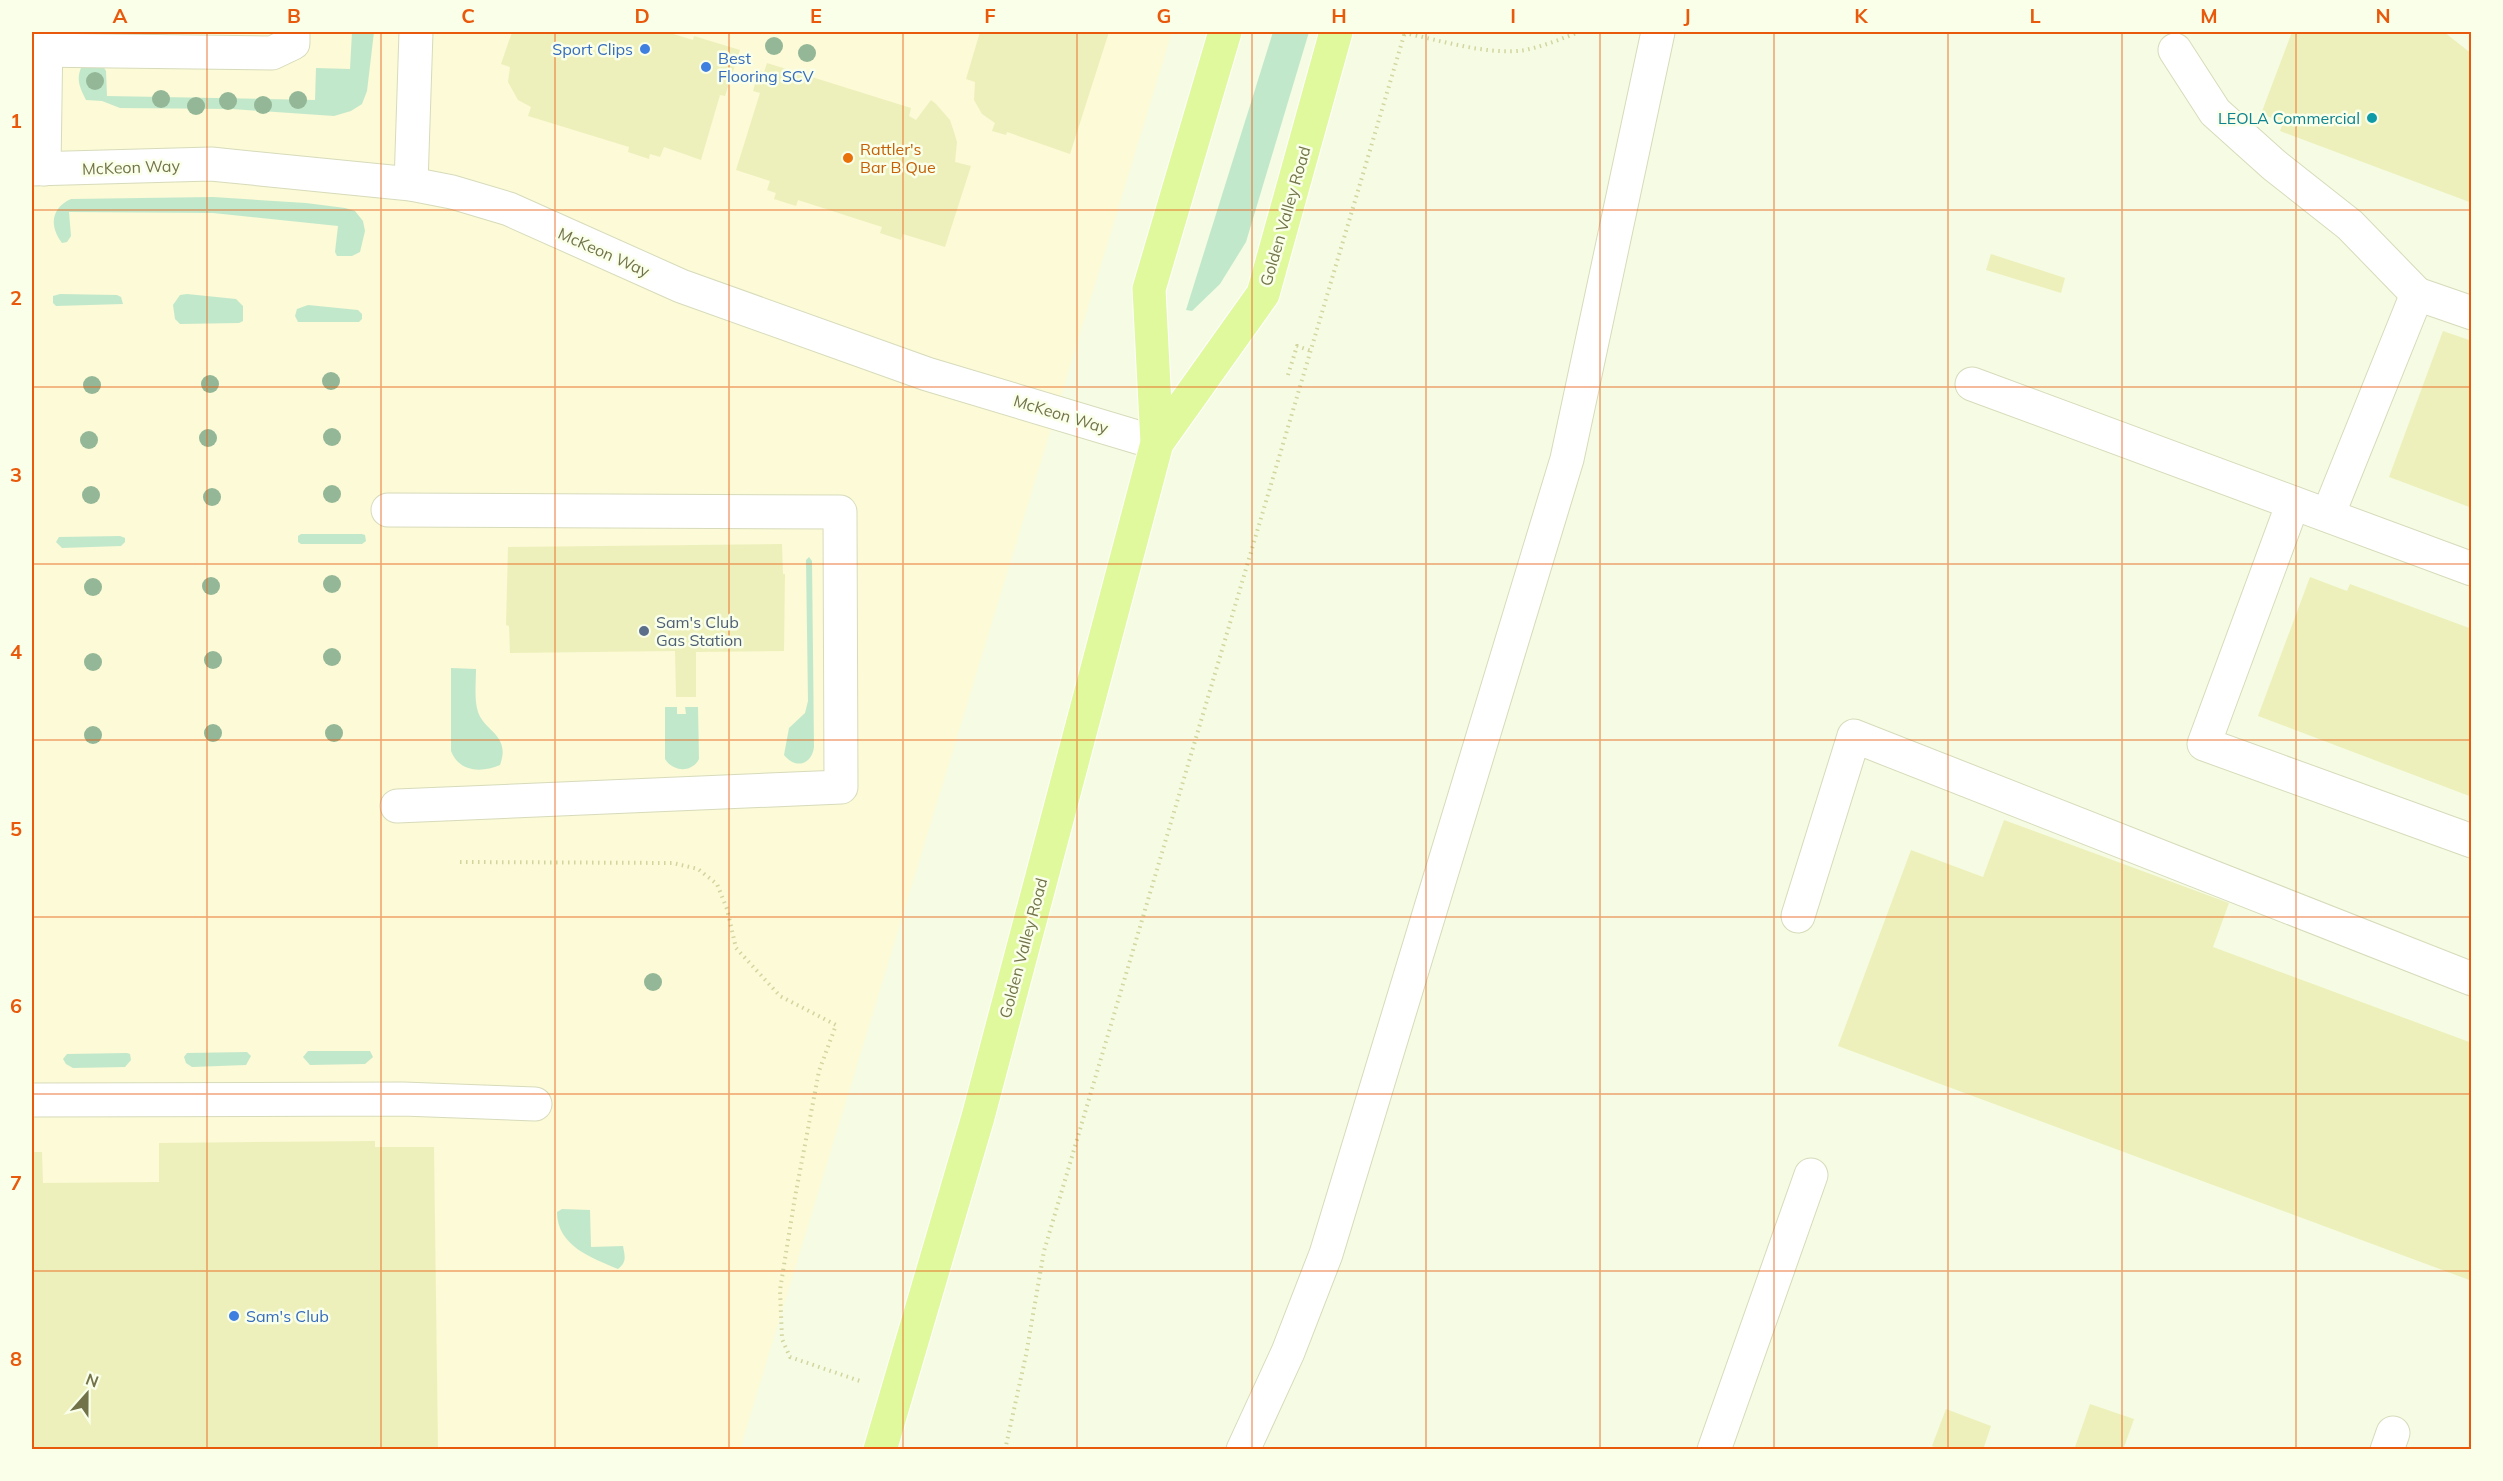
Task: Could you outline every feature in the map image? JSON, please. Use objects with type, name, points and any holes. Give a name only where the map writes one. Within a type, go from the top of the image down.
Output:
[{"type":"main road","name":"Golden Valley Road","points":[[880,1449],[978,1117],[1157,443],[1149,289],[1225,32]]},
{"type":"main road","name":"Golden Valley Road","points":[[1157,443],[1263,294],[1336,32]]},
{"type":"street","points":[[38,169],[41,44],[272,53],[293,43],[293,32]]},
{"type":"street","points":[[411,184],[416,32]]},
{"type":"street","points":[[1243,1449],[1288,1352],[1326,1254],[1567,459],[1658,32]]},
{"type":"street","points":[[2175,50],[2215,112],[2274,165],[2350,225],[2417,294],[2472,313]]},
{"type":"street","name":"McKeon Way","points":[[38,169],[211,164],[411,184],[452,192],[509,209],[681,286],[916,370],[1157,443]]},
{"type":"street","points":[[2328,515],[2417,294]]},
{"type":"street","points":[[1972,384],[2472,569]]},
{"type":"street","points":[[2293,503],[2204,744],[2472,842]]},
{"type":"street","points":[[388,510],[840,512],[841,787],[397,806]]},
{"type":"street","points":[[1798,916],[1854,736],[2472,979]]},
{"type":"street","points":[[32,1100],[403,1099],[535,1104]]},
{"type":"street","points":[[1714,1449],[1811,1175]]},
{"type":"path","points":[[1005,1449],[1026,1355],[1044,1251],[1405,32],[1493,50],[1523,50],[1552,43],[1579,32]]},
{"type":"path","points":[[1288,375],[1297,346],[1311,351]]},
{"type":"path","points":[[460,862],[673,863],[698,869],[717,884],[727,909],[736,948],[759,975],[780,996],[836,1025],[819,1071],[795,1197],[780,1290],[782,1339],[790,1357],[897,1393]]},
{"type":"shaded area","points":[[32,32],[1172,32],[740,1449],[32,1449]]},
{"type":"green space","points":[[352,32],[374,32],[367,91],[362,104],[351,111],[334,116],[232,109],[120,108],[102,101],[86,100],[79,84],[81,68],[103,66],[106,71],[107,96],[315,100],[316,68],[350,69]]},
{"type":"green space","points":[[1273,32],[1309,32],[1246,242],[1220,284],[1192,311],[1186,310]]},
{"type":"green space","points":[[213,197],[306,203],[355,211],[363,221],[365,231],[360,252],[352,256],[337,256],[335,252],[338,226],[213,213],[69,212],[71,236],[67,242],[62,243],[55,230],[56,212],[59,207],[71,199]]},
{"type":"green space","points":[[60,294],[117,295],[121,297],[123,304],[56,306],[53,303],[53,296]]},
{"type":"green space","points":[[180,295],[236,299],[243,306],[243,321],[239,323],[180,324],[175,319],[173,305]]},
{"type":"green space","points":[[308,305],[358,310],[362,314],[362,319],[359,322],[298,322],[295,316],[297,309]]},
{"type":"green space","points":[[301,534],[362,534],[365,535],[366,541],[362,544],[301,544],[298,542],[298,536]]},
{"type":"green space","points":[[120,536],[125,538],[121,546],[62,548],[56,542],[59,537]]},
{"type":"green space","points":[[809,557],[812,561],[814,747],[810,758],[798,764],[784,755],[789,728],[805,713],[808,701],[806,560]]},
{"type":"green space","points":[[451,668],[476,669],[478,712],[481,719],[500,740],[502,755],[500,765],[493,768],[471,769],[459,763],[451,751]]},
{"type":"green space","points":[[665,707],[677,707],[677,714],[686,714],[685,707],[698,707],[699,759],[692,767],[677,768],[665,759]]},
{"type":"green space","points":[[308,1051],[370,1051],[373,1057],[365,1064],[310,1065],[303,1057]]},
{"type":"green space","points":[[247,1052],[251,1056],[246,1065],[192,1067],[186,1063],[184,1057],[187,1053]]},
{"type":"green space","points":[[67,1054],[130,1054],[131,1060],[125,1067],[73,1068],[63,1059]]},
{"type":"green space","points":[[562,1209],[590,1210],[591,1247],[623,1246],[625,1259],[623,1264],[618,1269],[587,1255],[569,1242],[559,1224],[557,1212]]},
{"type":"building","points":[[512,32],[667,32],[693,40],[694,36],[740,50],[725,96],[720,95],[701,160],[664,147],[660,157],[650,154],[649,159],[628,152],[629,147],[528,116],[531,107],[518,100],[508,82],[510,67],[501,64]]},
{"type":"building","points":[[980,32],[1109,32],[1070,154],[1007,132],[1006,135],[992,131],[995,123],[982,114],[974,100],[975,82],[966,79]]},
{"type":"building","name":"LEOLA Commercial","points":[[2292,32],[2444,32],[2472,54],[2472,203],[2280,131],[2283,122],[2261,114]]},
{"type":"building","name":"Rattler's Bar B Que","points":[[767,63],[911,108],[909,116],[916,120],[931,100],[936,104],[950,120],[954,132],[957,142],[955,162],[971,166],[945,247],[903,234],[901,240],[880,233],[882,227],[798,200],[796,206],[774,199],[776,193],[767,190],[770,181],[736,170],[760,93],[753,91],[759,70],[764,72]]},
{"type":"building","points":[[1991,254],[2065,278],[2061,293],[1986,270]]},
{"type":"building","points":[[2443,331],[2472,341],[2472,508],[2389,477]]},
{"type":"building","points":[[782,544],[783,574],[785,574],[784,651],[696,652],[696,697],[676,697],[675,651],[510,653],[509,626],[506,625],[508,547]]},
{"type":"building","points":[[2310,577],[2347,591],[2350,584],[2472,629],[2472,797],[2258,716]]},
{"type":"building","points":[[2004,820],[2229,903],[2213,947],[2472,1043],[2472,1281],[1838,1046],[1911,850],[1983,877]]},
{"type":"building","name":"Sam's Club","points":[[375,1141],[375,1147],[434,1147],[438,1450],[32,1450],[32,1152],[42,1152],[43,1183],[159,1182],[159,1143]]},
{"type":"building","points":[[2090,1404],[2134,1419],[2123,1450],[2074,1450]]},
{"type":"building","points":[[1946,1409],[1991,1426],[1983,1450],[1941,1450],[1932,1446]]},
{"type":"place","name":"Sport Clips","points":[[645,49]]},
{"type":"place","name":"Best Flooring SCV","points":[[706,67]]},
{"type":"place","name":"LEOLA Commercial","points":[[2372,118]]},
{"type":"place","name":"Rattler's Bar B Que","points":[[848,158]]},
{"type":"place","name":"Sam's Club Gas Station","points":[[644,631]]},
{"type":"place","name":"Sam's Club","points":[[234,1316]]}]
